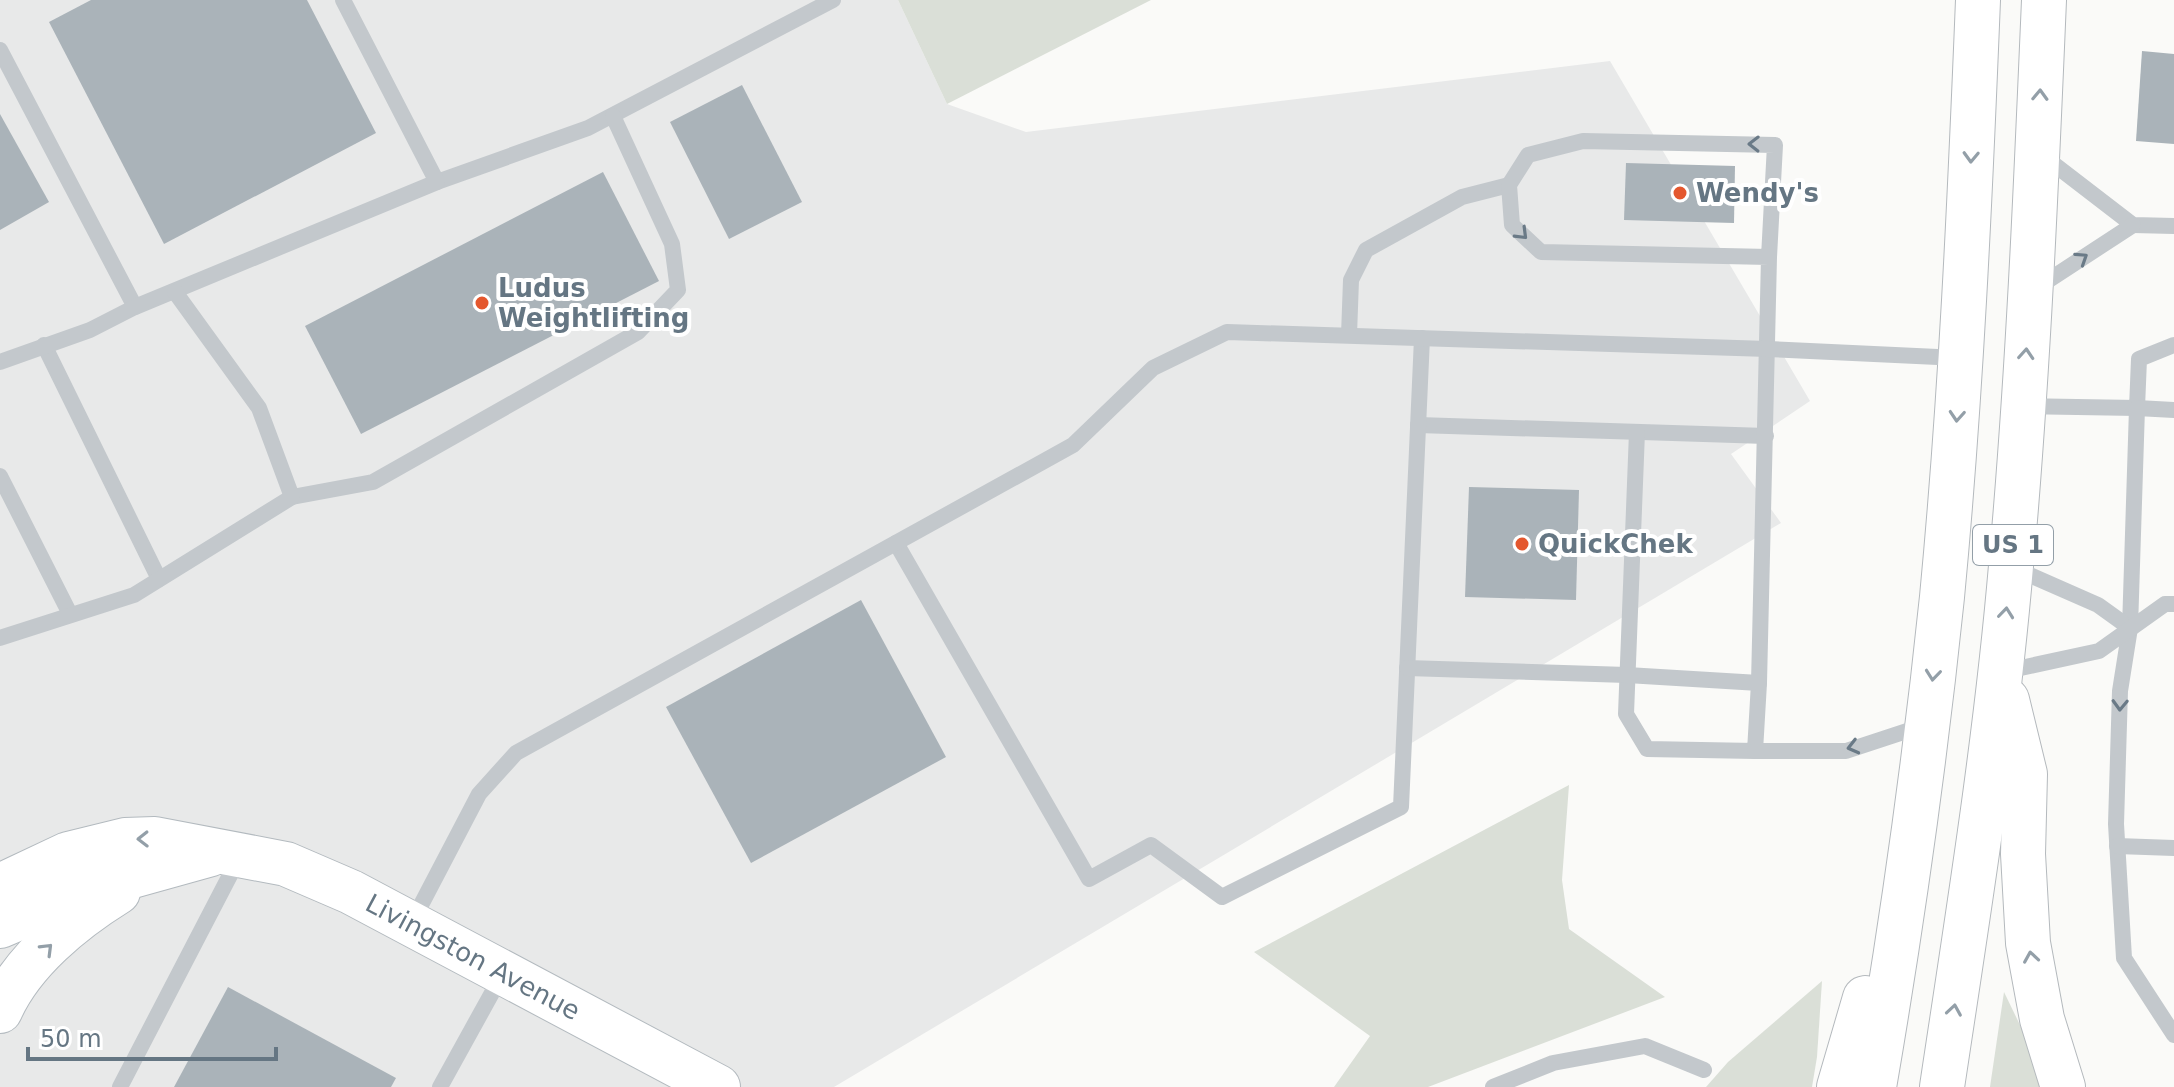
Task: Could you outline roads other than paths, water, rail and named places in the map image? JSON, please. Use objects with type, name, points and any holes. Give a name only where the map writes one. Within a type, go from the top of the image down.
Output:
[{"type":"main road","name":"US 1","points":[[1874,1087],[1928,724],[1943,581],[1961,358],[1978,0]]},
{"type":"main road","name":"US 1","points":[[1942,1087],[1985,802],[2011,567],[2031,292],[2044,0]]},
{"type":"main road","points":[[2000,672],[2025,774],[2023,854],[2028,943],[2042,1019],[2063,1087]]},
{"type":"main road","points":[[1839,1087],[1913,830]]},
{"type":"main road","name":"Livingston Avenue","points":[[0,886],[68,854],[125,840],[155,839],[286,864],[411,924],[718,1087]]},
{"type":"main road","name":"Livingston Avenue","points":[[0,926],[89,888],[229,853]]},
{"type":"main road","points":[[0,861],[68,854]]},
{"type":"main road","points":[[0,1011],[20,977],[56,940],[96,906],[154,871]]},
{"type":"lane","points":[[343,0],[437,182]]},
{"type":"lane","points":[[0,362],[90,330],[135,307],[437,182],[588,128],[833,0]]},
{"type":"lane","points":[[0,50],[135,307]]},
{"type":"lane","points":[[0,638],[134,595],[292,497],[373,482],[638,332],[678,290],[672,244],[613,116]]},
{"type":"lane","points":[[1755,751],[1775,145],[1583,141],[1528,155],[1509,185],[1512,225],[1541,252],[1769,257]]},
{"type":"lane","points":[[2038,151],[2133,225]]},
{"type":"lane","points":[[1349,335],[1351,280],[1366,250],[1462,197],[1509,185]]},
{"type":"lane","points":[[2031,292],[2133,225],[2174,226]]},
{"type":"lane","points":[[175,292],[259,408],[292,497]]},
{"type":"lane","points":[[411,924],[479,794],[516,753],[1073,445],[1153,368],[1227,332],[1961,358]]},
{"type":"lane","points":[[896,543],[1089,879],[1151,845],[1222,897],[1401,807],[1422,338]]},
{"type":"lane","points":[[44,345],[159,579]]},
{"type":"lane","points":[[2174,345],[2139,359],[2130,628],[2120,691],[2116,824],[2124,958],[2174,1035]]},
{"type":"lane","points":[[2023,406],[2174,410]]},
{"type":"lane","points":[[1418,425],[1766,436]]},
{"type":"lane","points":[[1637,432],[1626,714],[1647,749],[1846,751],[1928,724]]},
{"type":"lane","points":[[0,476],[70,614]]},
{"type":"lane","points":[[2011,567],[2098,605],[2130,628]]},
{"type":"lane","points":[[2000,672],[2099,651],[2165,604],[2174,604]]},
{"type":"lane","points":[[1407,668],[1759,683]]},
{"type":"lane","points":[[2117,846],[2174,848]]},
{"type":"lane","points":[[120,1087],[229,853]]},
{"type":"lane","points":[[440,1087],[503,973]]},
{"type":"lane","points":[[1493,1087],[1553,1063],[1645,1046],[1704,1070]]},
{"type":"place","name":"Wendy's","points":[[1680,193]]},
{"type":"place","name":"Ludus Weightlifting","points":[[482,303]]},
{"type":"place","name":"QuickChek","points":[[1522,544]]}]
